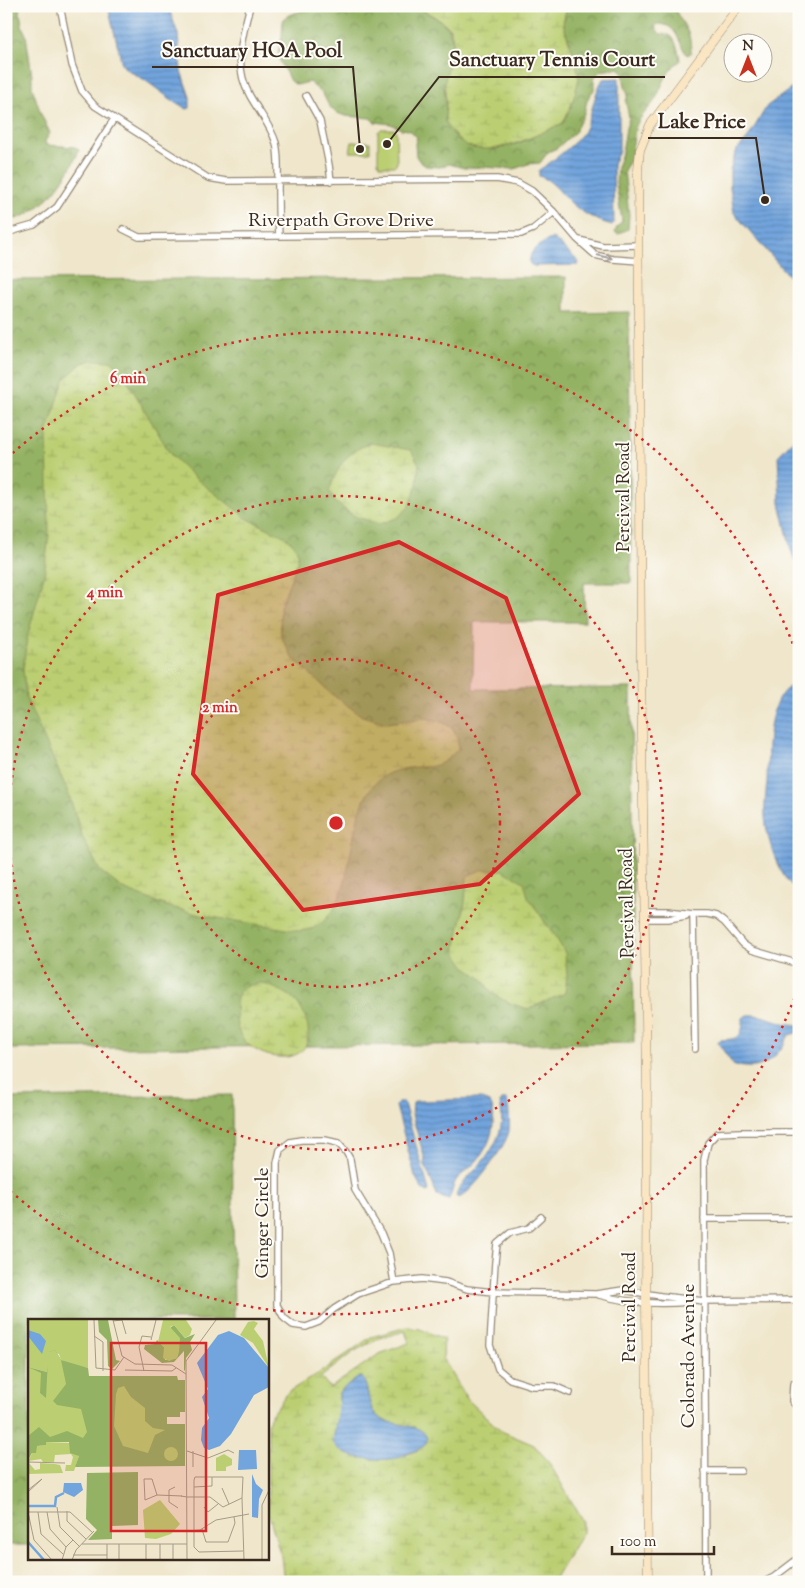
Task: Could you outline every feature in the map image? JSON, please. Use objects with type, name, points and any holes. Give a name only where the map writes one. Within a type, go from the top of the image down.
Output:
[{"type":"street","points":[[60,6],[72,65],[82,91],[95,106],[208,178],[226,182],[497,179],[518,183],[532,192],[595,255],[612,259],[639,260]]},
{"type":"street","points":[[250,6],[243,33],[239,61],[243,80],[249,95],[270,128],[276,143],[279,236]]},
{"type":"street","name":"Percival Road","points":[[648,1582],[647,1086],[641,664],[638,170],[640,150],[650,125],[738,6]]},
{"type":"street","points":[[306,96],[320,121],[331,181]]},
{"type":"street","points":[[6,233],[34,225],[57,207],[114,119]]},
{"type":"street","name":"Riverpath Grove Drive","points":[[123,229],[139,237],[520,234],[533,229],[554,212]]},
{"type":"street","points":[[577,239],[603,246],[639,245]]},
{"type":"street","points":[[662,911],[662,919]]},
{"type":"street","points":[[644,915],[662,911],[716,916],[724,922],[743,944],[752,950],[799,964]]},
{"type":"street","points":[[644,915],[662,919],[693,914]]},
{"type":"street","points":[[693,914],[695,1049]]},
{"type":"street","name":"Colorado Avenue","points":[[706,1582],[704,1160],[708,1143],[717,1133],[799,1132]]},
{"type":"street","name":"Ginger Circle","points":[[325,1140],[338,1143],[346,1152],[350,1159],[355,1190],[380,1233],[389,1253],[394,1282],[358,1294],[334,1309],[319,1322],[306,1327],[293,1325],[284,1318],[277,1305],[277,1163],[280,1150],[290,1142],[325,1140]]},
{"type":"street","points":[[541,1217],[529,1228],[510,1234],[497,1244],[494,1262],[490,1345],[498,1368],[510,1379],[532,1386],[554,1386],[570,1393]]},
{"type":"street","points":[[704,1219],[799,1219]]},
{"type":"street","points":[[394,1282],[422,1280],[446,1282],[493,1292],[596,1294],[623,1290],[704,1300],[799,1300]]},
{"type":"street","points":[[596,1294],[619,1300],[646,1302],[675,1303],[704,1300]]},
{"type":"street","points":[[793,1384],[792,1401],[799,1410]]},
{"type":"street","points":[[705,1470],[741,1471]]},
{"type":"street","points":[[764,1582],[775,1580],[799,1558]]},
{"type":"highlighted area","points":[[399,542],[506,598],[579,794],[480,884],[303,910],[193,774],[218,595]]},
{"type":"green space","points":[[6,6],[19,6],[22,25],[26,35],[32,87],[50,133],[45,141],[46,145],[75,147],[79,150],[60,185],[41,205],[18,218],[6,221]]},
{"type":"green space","points":[[381,6],[415,6],[441,21],[449,29],[453,43],[450,65],[444,86],[445,122],[473,148],[496,149],[519,143],[563,123],[573,101],[573,51],[563,23],[567,6],[675,6],[677,14],[689,35],[691,53],[687,55],[677,35],[670,27],[658,24],[655,27],[660,34],[672,37],[678,49],[680,61],[671,69],[655,100],[640,119],[634,132],[630,160],[624,170],[629,215],[628,229],[618,234],[615,232],[622,221],[616,184],[617,167],[622,153],[629,118],[626,102],[628,94],[620,68],[600,71],[594,78],[594,90],[588,98],[576,131],[557,148],[548,152],[540,163],[528,164],[514,169],[464,168],[449,164],[440,167],[426,166],[416,156],[415,144],[417,137],[409,130],[401,129],[391,124],[375,122],[370,118],[345,116],[335,112],[329,106],[323,94],[309,82],[297,85],[290,81],[279,59],[278,51],[282,37],[283,19],[298,12],[311,9],[356,15],[361,11]]},
{"type":"green space","points":[[415,6],[567,6],[563,23],[573,51],[579,78],[573,101],[563,123],[506,146],[490,149],[476,148],[463,143],[449,129],[445,119],[445,81],[453,49],[450,29]]},
{"type":"green space","points":[[381,129],[394,129],[396,131],[397,163],[394,166],[381,166],[378,162],[378,132]]},
{"type":"green space","points":[[352,142],[370,142],[370,152],[350,152]]},
{"type":"green space","points":[[566,277],[566,313],[629,312],[631,583],[584,583],[585,622],[474,622],[473,689],[631,688],[634,1043],[6,1049],[6,280]]},
{"type":"green space","points":[[93,360],[112,361],[121,370],[171,455],[195,478],[248,519],[286,537],[295,546],[298,553],[297,563],[280,607],[281,636],[292,657],[333,695],[362,716],[387,723],[426,718],[444,723],[453,729],[458,738],[458,749],[443,762],[433,766],[409,768],[393,772],[380,779],[374,785],[364,801],[358,817],[343,889],[336,905],[327,918],[314,928],[299,931],[205,916],[167,906],[123,889],[100,871],[82,836],[68,792],[26,698],[23,669],[27,638],[44,576],[49,535],[47,433],[64,380],[82,363]]},
{"type":"green space","points":[[371,443],[411,450],[419,464],[417,485],[409,507],[397,518],[379,524],[354,516],[335,502],[329,492],[339,467],[344,461],[355,451]]},
{"type":"green space","points":[[481,870],[502,870],[524,882],[528,897],[565,953],[567,975],[565,993],[528,1009],[509,1003],[493,994],[481,978],[466,967],[455,951],[465,903],[467,876]]},
{"type":"green space","points":[[262,983],[290,996],[303,1011],[308,1031],[307,1040],[304,1048],[297,1054],[278,1057],[263,1054],[250,1046],[240,1034],[237,1027],[236,1005],[238,995],[247,986]]},
{"type":"green space","points":[[232,1095],[234,1319],[28,1319],[28,1545],[8,1545],[8,1582],[6,1582],[6,1098]]},
{"type":"green space","points":[[407,1327],[420,1329],[444,1339],[443,1358],[467,1399],[501,1431],[534,1445],[548,1461],[583,1521],[583,1532],[553,1582],[284,1582],[281,1556],[269,1515],[269,1420],[288,1392],[324,1370],[371,1337]],"holes":[[[405,1331],[409,1343],[379,1354],[330,1388],[321,1377],[353,1352],[377,1339]],[[359,1377],[362,1377],[372,1410],[376,1415],[388,1422],[415,1427],[418,1450],[398,1458],[339,1401],[339,1392]]]},
{"type":"water","points":[[108,6],[168,6],[178,34],[181,71],[190,97],[190,108],[187,109],[172,100],[125,68],[122,64]]},
{"type":"water","points":[[619,78],[619,151],[613,164],[614,223],[612,225],[582,212],[551,183],[539,176],[539,170],[563,152],[584,131],[597,91],[603,79]]},
{"type":"water","points":[[799,83],[799,296],[792,280],[734,213],[730,188],[730,170],[736,151],[748,138],[767,106]]},
{"type":"water","points":[[553,238],[579,262],[578,265],[534,266],[530,264],[533,251]]},
{"type":"water","points":[[799,434],[799,569],[791,550],[780,503],[778,456]]},
{"type":"water","points":[[799,680],[799,892],[786,878],[775,858],[768,836],[765,808],[768,739],[772,718],[781,695]]},
{"type":"water","points":[[747,1015],[761,1016],[783,1023],[799,1025],[799,1032],[789,1035],[780,1050],[766,1063],[753,1067],[734,1066],[718,1043],[720,1040],[738,1036],[742,1030],[743,1018]]},
{"type":"water","points":[[479,1099],[488,1101],[492,1107],[493,1128],[491,1135],[477,1161],[457,1179],[448,1200],[437,1195],[424,1163],[425,1160],[412,1115],[413,1103],[416,1101]]},
{"type":"water","points":[[502,1100],[507,1100],[508,1104],[509,1131],[507,1138],[479,1179],[464,1195],[458,1198],[456,1196],[459,1188],[484,1160],[497,1140],[502,1116],[500,1103]]},
{"type":"water","points":[[399,1102],[404,1104],[428,1192],[422,1189],[415,1176],[396,1106]]},
{"type":"water","points":[[359,1377],[362,1377],[365,1383],[374,1412],[388,1422],[421,1430],[427,1438],[424,1446],[399,1458],[391,1459],[356,1457],[344,1453],[338,1448],[333,1442],[339,1392]]},
{"type":"place","name":"Sanctuary Tennis Court","points":[[387,144]]},
{"type":"place","name":"Sanctuary HOA Pool","points":[[360,149]]},
{"type":"place","name":"Lake Price","points":[[765,200]]}]
